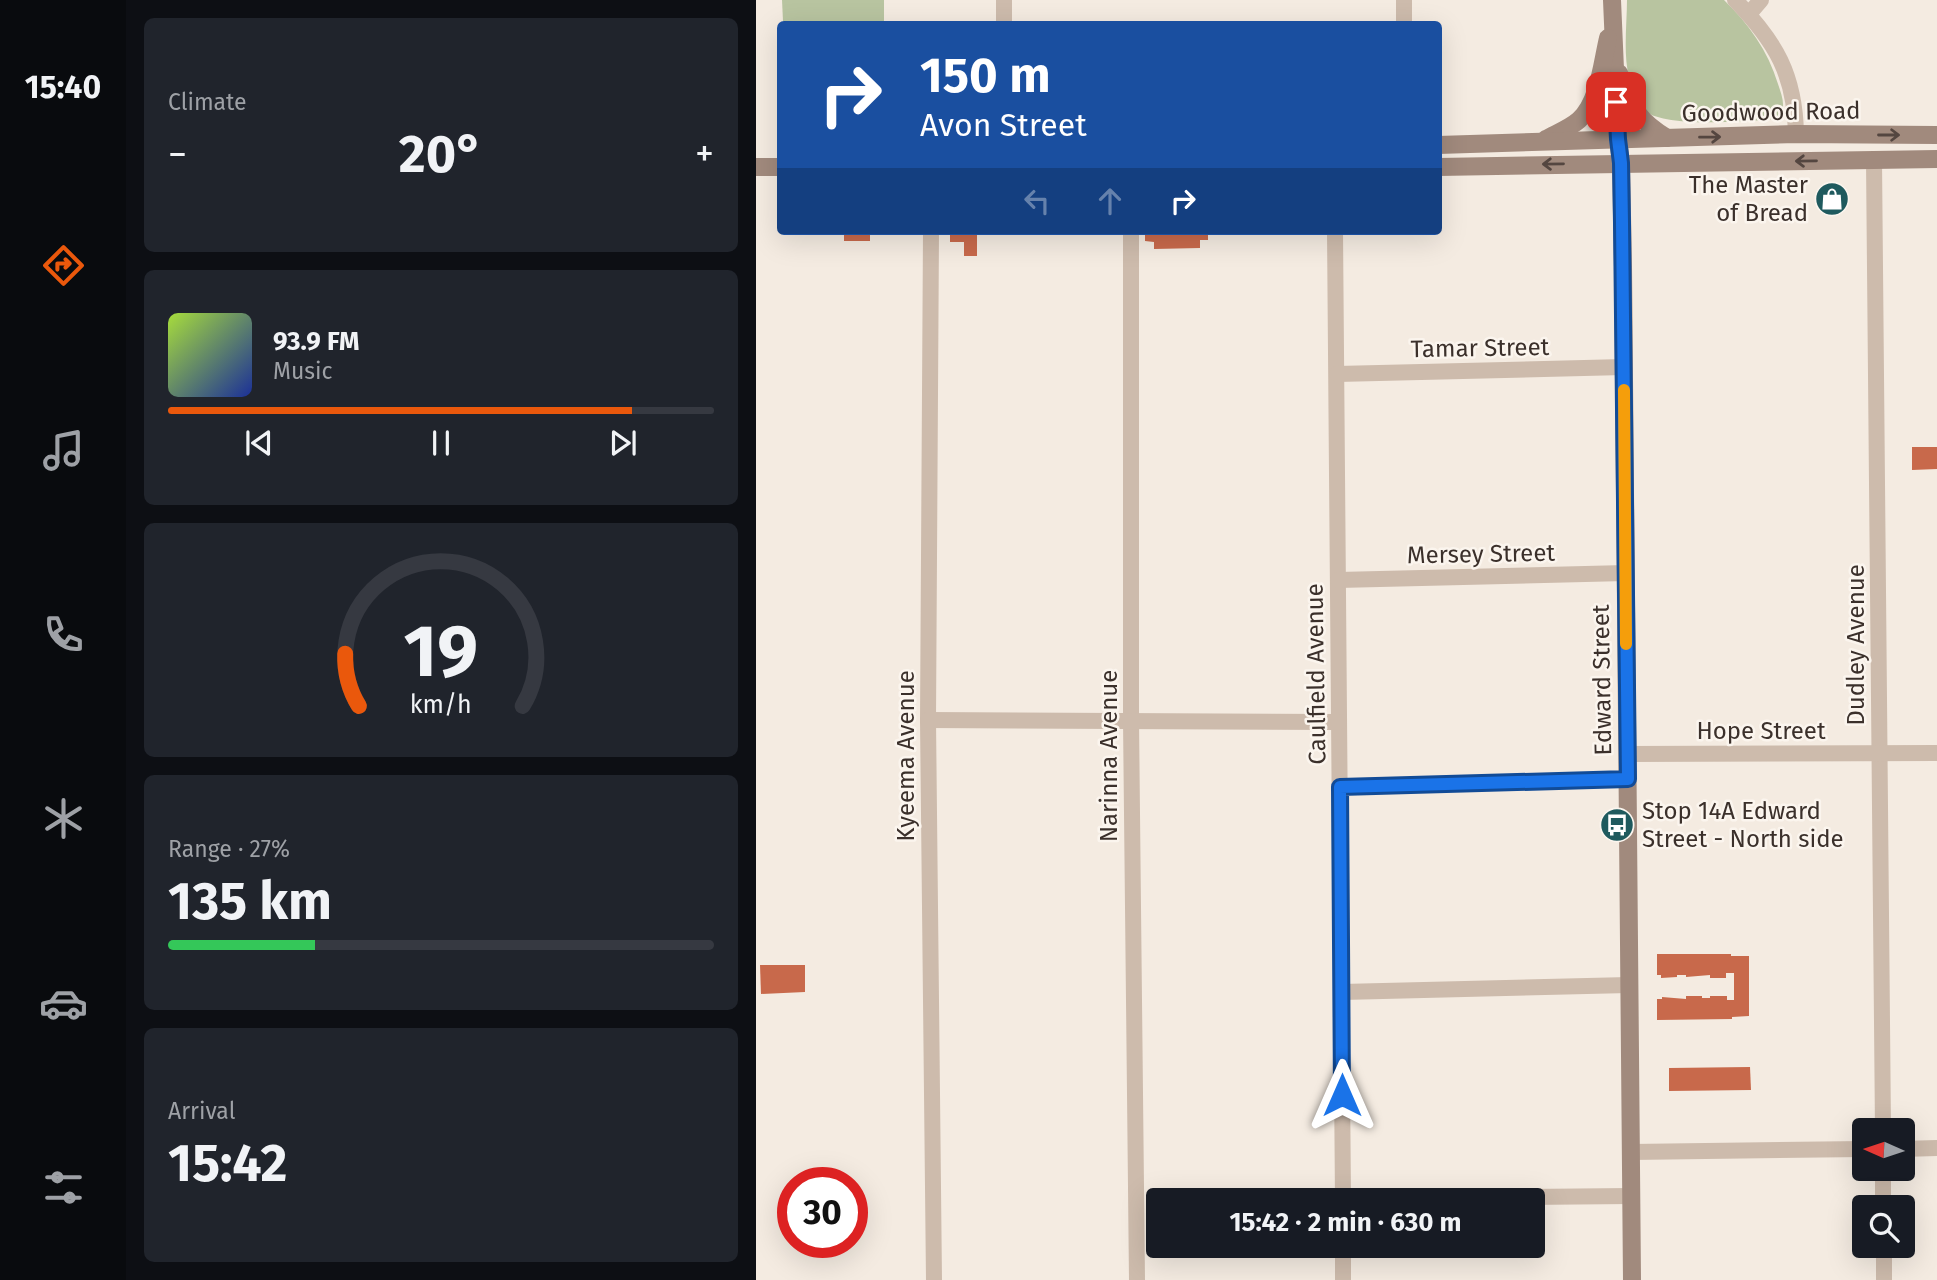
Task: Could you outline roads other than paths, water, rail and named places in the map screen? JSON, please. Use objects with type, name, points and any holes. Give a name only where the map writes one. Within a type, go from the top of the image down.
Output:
[{"type":"street","points":[[1004,0],[1004,21]]},
{"type":"street","points":[[1404,0],[1404,21]]},
{"type":"street","points":[[1544,141],[1579,120],[1592,102],[1612,19],[1612,0]]},
{"type":"street","points":[[1735,0],[1765,33],[1777,51],[1793,96],[1796,134]]},
{"type":"street","points":[[1748,14],[1761,0]]},
{"type":"street","name":"Edward Street","points":[[1612,19],[1621,163],[1632,1280]]},
{"type":"street","points":[[1614,63],[1639,117],[1650,128],[1667,138]]},
{"type":"street","name":"Goodwood Road","points":[[1442,145],[1796,134],[1937,135]]},
{"type":"street","name":"Goodwood Road","points":[[1442,167],[1937,159]]},
{"type":"street","name":"Dudley Avenue","points":[[1874,160],[1883,1118]]},
{"type":"street","points":[[756,167],[777,167]]},
{"type":"street","name":"Kyeema Avenue","points":[[931,235],[928,720],[934,1280]]},
{"type":"street","name":"Narinna Avenue","points":[[1131,235],[1131,720],[1137,1280]]},
{"type":"street","name":"Caulfield Avenue","points":[[1335,235],[1343,1188]]},
{"type":"street","name":"Tamar Street","points":[[1337,374],[1624,367]]},
{"type":"street","name":"Mersey Street","points":[[1338,580],[1626,573]]},
{"type":"street","points":[[928,720],[1339,722]]},
{"type":"street","name":"Hope Street","points":[[1628,754],[1937,753]]},
{"type":"street","points":[[1340,787],[1628,779]]},
{"type":"street","points":[[1342,992],[1629,985]]},
{"type":"street","points":[[1915,1149],[1937,1148]]},
{"type":"street","points":[[1631,1152],[1852,1149]]},
{"type":"street","points":[[1545,1197],[1631,1196]]},
{"type":"street","points":[[1343,1258],[1343,1280]]},
{"type":"street","points":[[1884,1258],[1884,1280]]},
{"type":"place","name":"The Master of Bread","points":[[1832,199]]},
{"type":"place","name":"Stop 14A Edward Street - North side","points":[[1617,825]]}]
